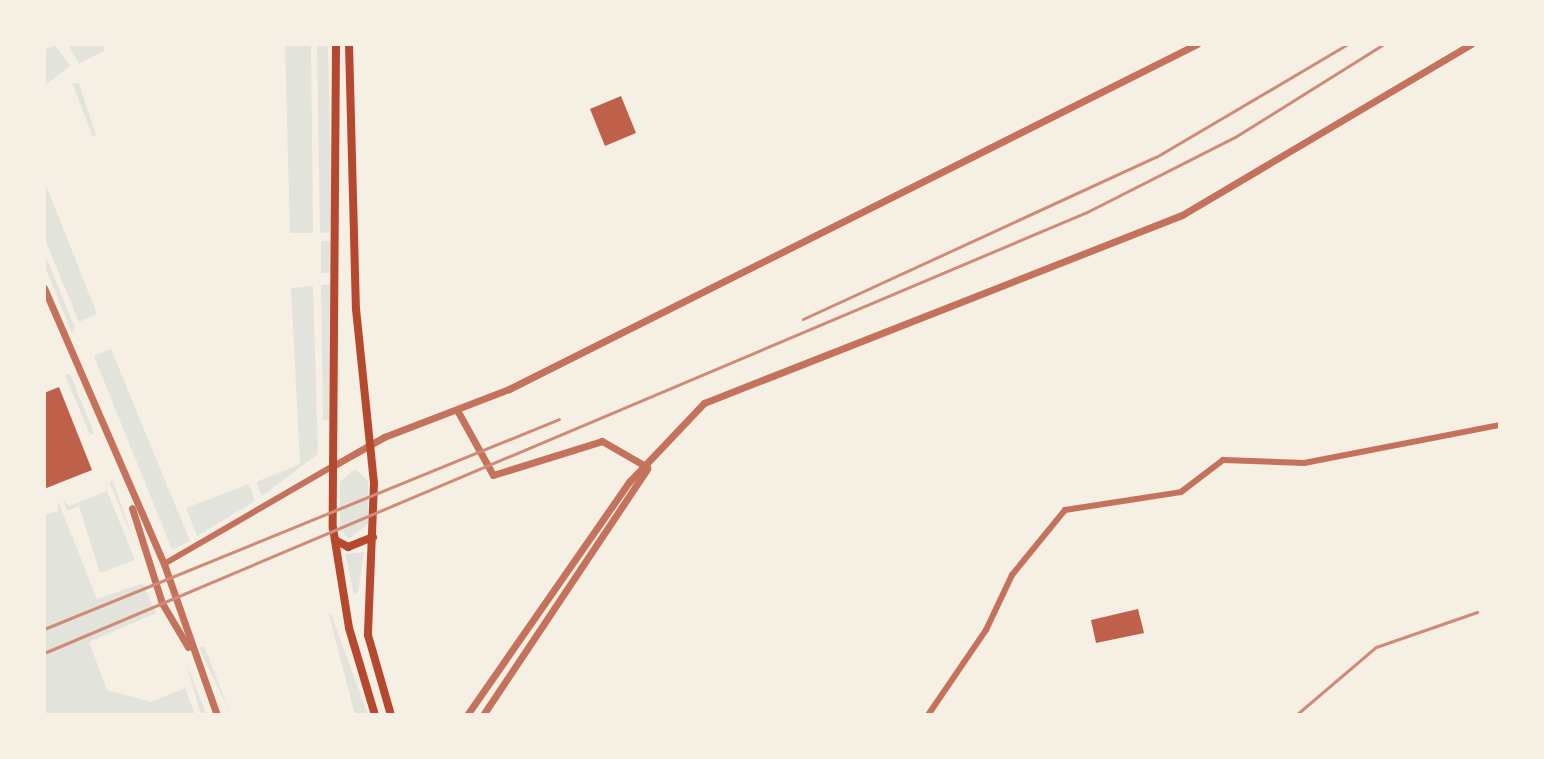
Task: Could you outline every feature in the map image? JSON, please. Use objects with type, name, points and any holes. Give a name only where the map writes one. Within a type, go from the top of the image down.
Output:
[{"type":"main road","points":[[336,44],[340,279],[333,466],[335,540],[375,715]]},
{"type":"main road","points":[[349,44],[354,279],[370,444],[373,537],[369,644],[391,715]]},
{"type":"main road","points":[[335,540],[348,547],[373,537]]},
{"type":"street","points":[[164,564],[370,444],[457,410],[1197,44]]},
{"type":"street","points":[[483,715],[647,467],[691,413],[730,390],[1182,215],[1471,44]]},
{"type":"street","points":[[44,288],[131,503],[162,603],[190,649]]},
{"type":"street","points":[[457,410],[493,475],[602,441],[647,467]]},
{"type":"street","points":[[928,715],[986,630],[1012,575],[1065,510],[1181,492],[1212,465],[1236,458],[1304,463],[1500,425]]},
{"type":"street","points":[[467,715],[629,482],[647,467]]},
{"type":"street","points":[[131,503],[164,564],[190,649],[217,715]]},
{"type":"shaded area","points":[[68,44],[102,44],[105,50],[79,64]]},
{"type":"shaded area","points":[[285,44],[311,44],[313,233],[290,233]]},
{"type":"shaded area","points":[[317,44],[328,44],[332,232],[320,233]]},
{"type":"shaded area","points":[[55,45],[70,66],[44,86],[44,50]]},
{"type":"shaded area","points":[[72,83],[79,83],[96,135],[93,137]]},
{"type":"shaded area","points":[[44,180],[97,314],[79,322],[44,237]]},
{"type":"shaded area","points":[[321,241],[332,241],[333,273],[321,273]]},
{"type":"shaded area","points":[[44,252],[75,328],[72,333],[44,264]]},
{"type":"shaded area","points":[[333,284],[329,420],[323,420],[321,285]]},
{"type":"shaded area","points":[[313,286],[318,454],[262,496],[256,482],[300,464],[291,288]]},
{"type":"shaded area","points":[[111,349],[190,541],[172,550],[94,356]]},
{"type":"shaded area","points":[[70,374],[94,433],[90,435],[65,375]]},
{"type":"shaded area","points":[[355,469],[368,481],[368,524],[349,539],[340,530],[340,482]]},
{"type":"shaded area","points":[[109,481],[113,481],[135,544]]},
{"type":"shaded area","points":[[249,484],[255,501],[197,536],[186,508]]},
{"type":"shaded area","points":[[107,491],[135,560],[100,573],[79,506],[67,511],[63,499],[69,506]]},
{"type":"shaded area","points":[[58,501],[97,599],[143,583],[156,613],[89,642],[107,690],[151,702],[185,688],[195,715],[44,715],[44,515],[58,511]]},
{"type":"shaded area","points":[[364,552],[358,592],[354,595],[345,554]]},
{"type":"shaded area","points":[[331,614],[368,715],[355,715]]},
{"type":"shaded area","points":[[204,646],[231,715],[199,648]]},
{"type":"shaded area","points":[[186,663],[207,715],[201,715]]},
{"type":"building","points":[[621,96],[636,133],[605,146],[590,109]]},
{"type":"building","points":[[59,387],[92,470],[44,489],[44,393]]},
{"type":"building","points":[[1138,609],[1144,633],[1096,643],[1091,620]]},
{"type":"railway","points":[[803,319],[1156,157],[1348,44]]},
{"type":"railway","points":[[44,653],[1087,212],[1235,137],[1384,44]]},
{"type":"railway","points":[[44,629],[559,419]]},
{"type":"railway","points":[[1296,715],[1376,647],[1477,612]]}]
